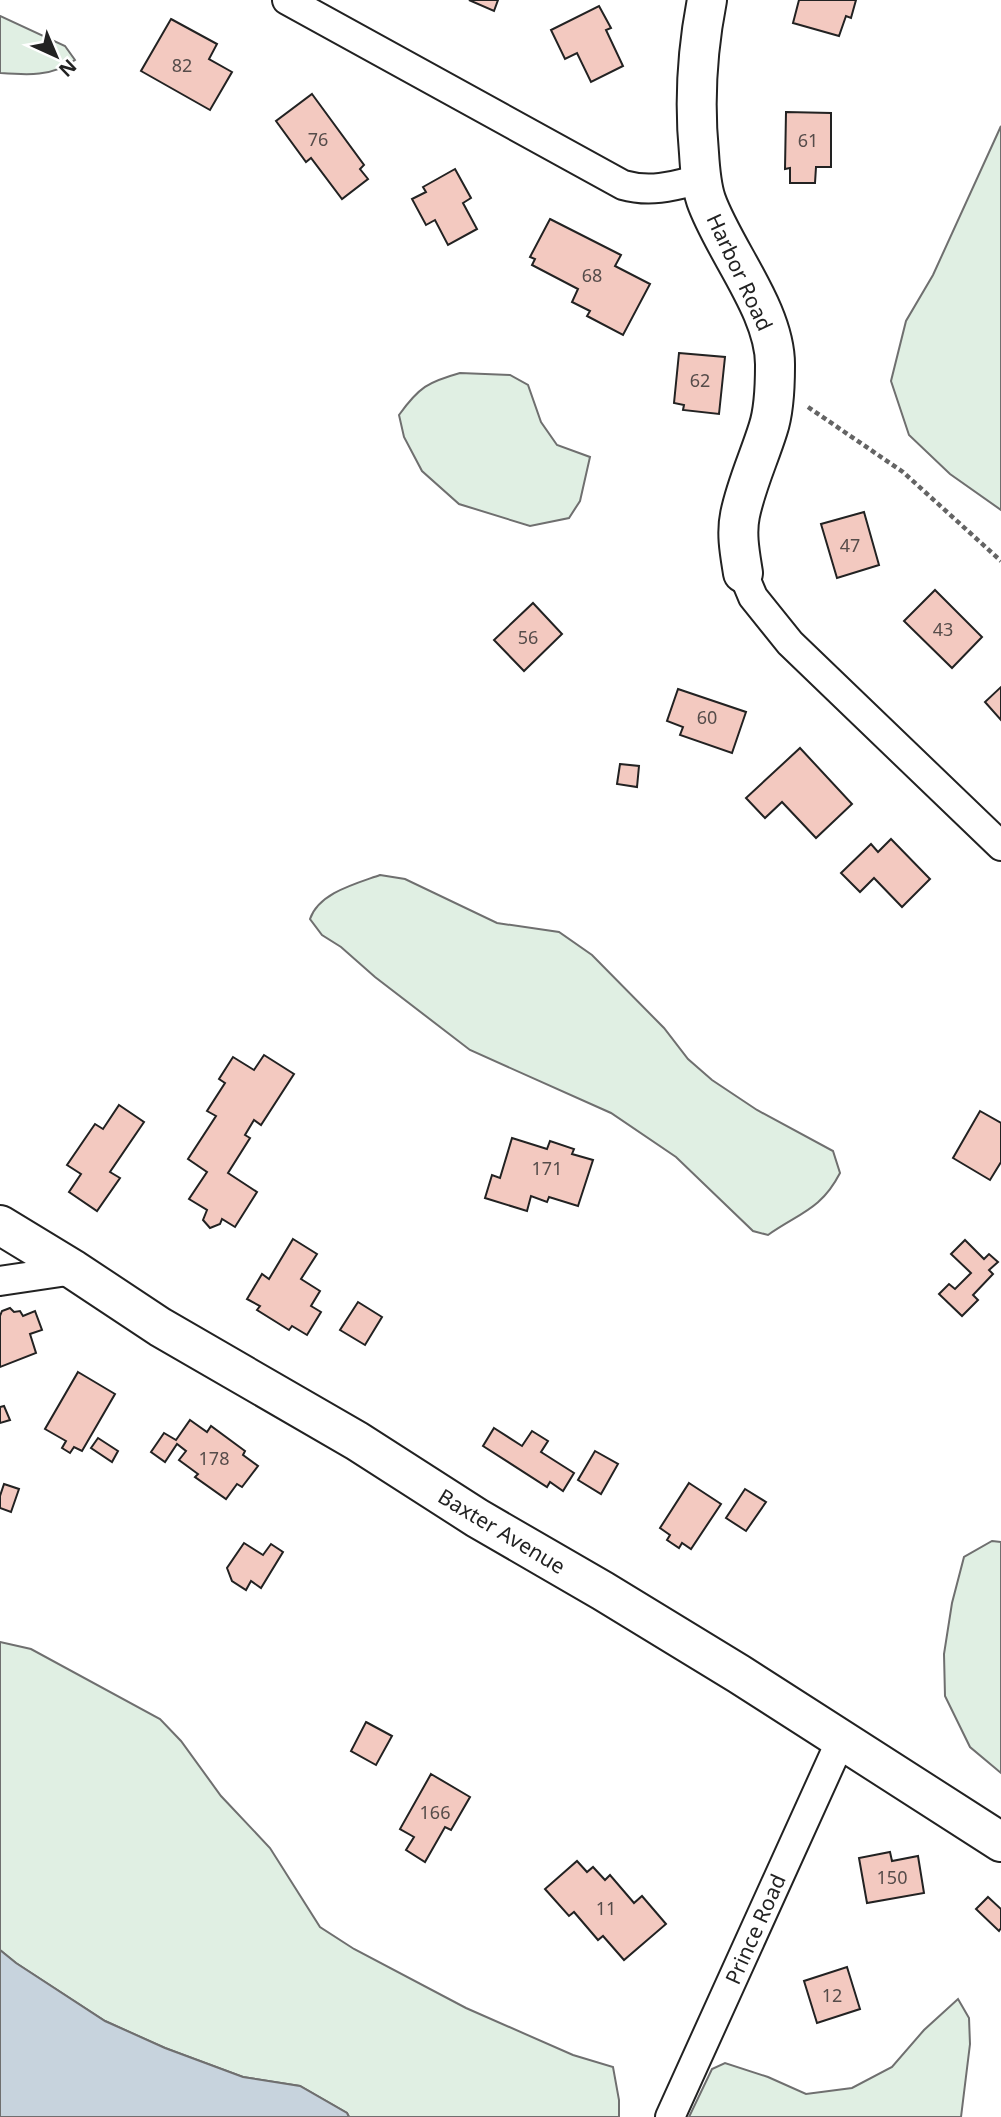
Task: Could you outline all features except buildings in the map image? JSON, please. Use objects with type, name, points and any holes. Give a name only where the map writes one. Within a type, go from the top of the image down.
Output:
[{"type":"street","points":[[287,0],[623,186],[640,190],[666,189],[701,179]]},
{"type":"street","name":"Harbor Road","points":[[707,0],[699,42],[696,91],[701,179],[706,201],[758,303],[775,364],[769,426],[751,475],[740,516],[738,541],[743,573],[753,597],[790,643],[1001,846]]},
{"type":"street","name":"Baxter Avenue","points":[[0,1224],[74,1269],[160,1327],[357,1441],[477,1518],[705,1653],[1001,1842]]},
{"type":"street","points":[[0,1281],[74,1269]]},
{"type":"street","name":"Prince Road","points":[[670,2117],[841,1741]]},
{"type":"path","points":[[774,383],[903,472],[1001,561]]},
{"type":"green space","points":[[0,16],[65,46],[75,60],[48,72],[0,73]]},
{"type":"green space","points":[[1001,126],[1001,510],[950,474],[909,435],[891,381],[906,321],[933,275]]},
{"type":"green space","points":[[460,373],[510,375],[528,385],[541,422],[557,445],[590,457],[580,501],[569,518],[530,526],[459,504],[422,471],[404,437],[399,415],[425,387]]},
{"type":"green space","points":[[380,875],[405,879],[497,923],[559,932],[592,955],[664,1028],[688,1059],[712,1080],[757,1110],[833,1151],[840,1173],[833,1185],[808,1210],[768,1235],[753,1231],[676,1157],[611,1113],[470,1050],[375,977],[341,947],[322,935],[310,919],[321,902],[330,896]]},
{"type":"green space","points":[[992,1541],[1001,1542],[1001,1773],[970,1747],[945,1696],[944,1654],[952,1603],[964,1557]]},
{"type":"green space","points":[[0,1642],[31,1649],[160,1719],[181,1741],[221,1796],[270,1848],[320,1927],[354,1949],[466,2008],[573,2055],[613,2067],[619,2117],[349,2117],[347,2113],[300,2086],[243,2077],[165,2048],[105,2021],[16,1963],[0,1950]]},
{"type":"green space","points":[[958,1999],[969,2018],[970,2044],[961,2117],[689,2117],[712,2069],[725,2063],[768,2077],[806,2094],[852,2088],[892,2067],[924,2030]]},
{"type":"shaded area","points":[[0,1950],[105,2021],[165,2048],[243,2077],[300,2086],[347,2113],[349,2117],[0,2117]]}]
